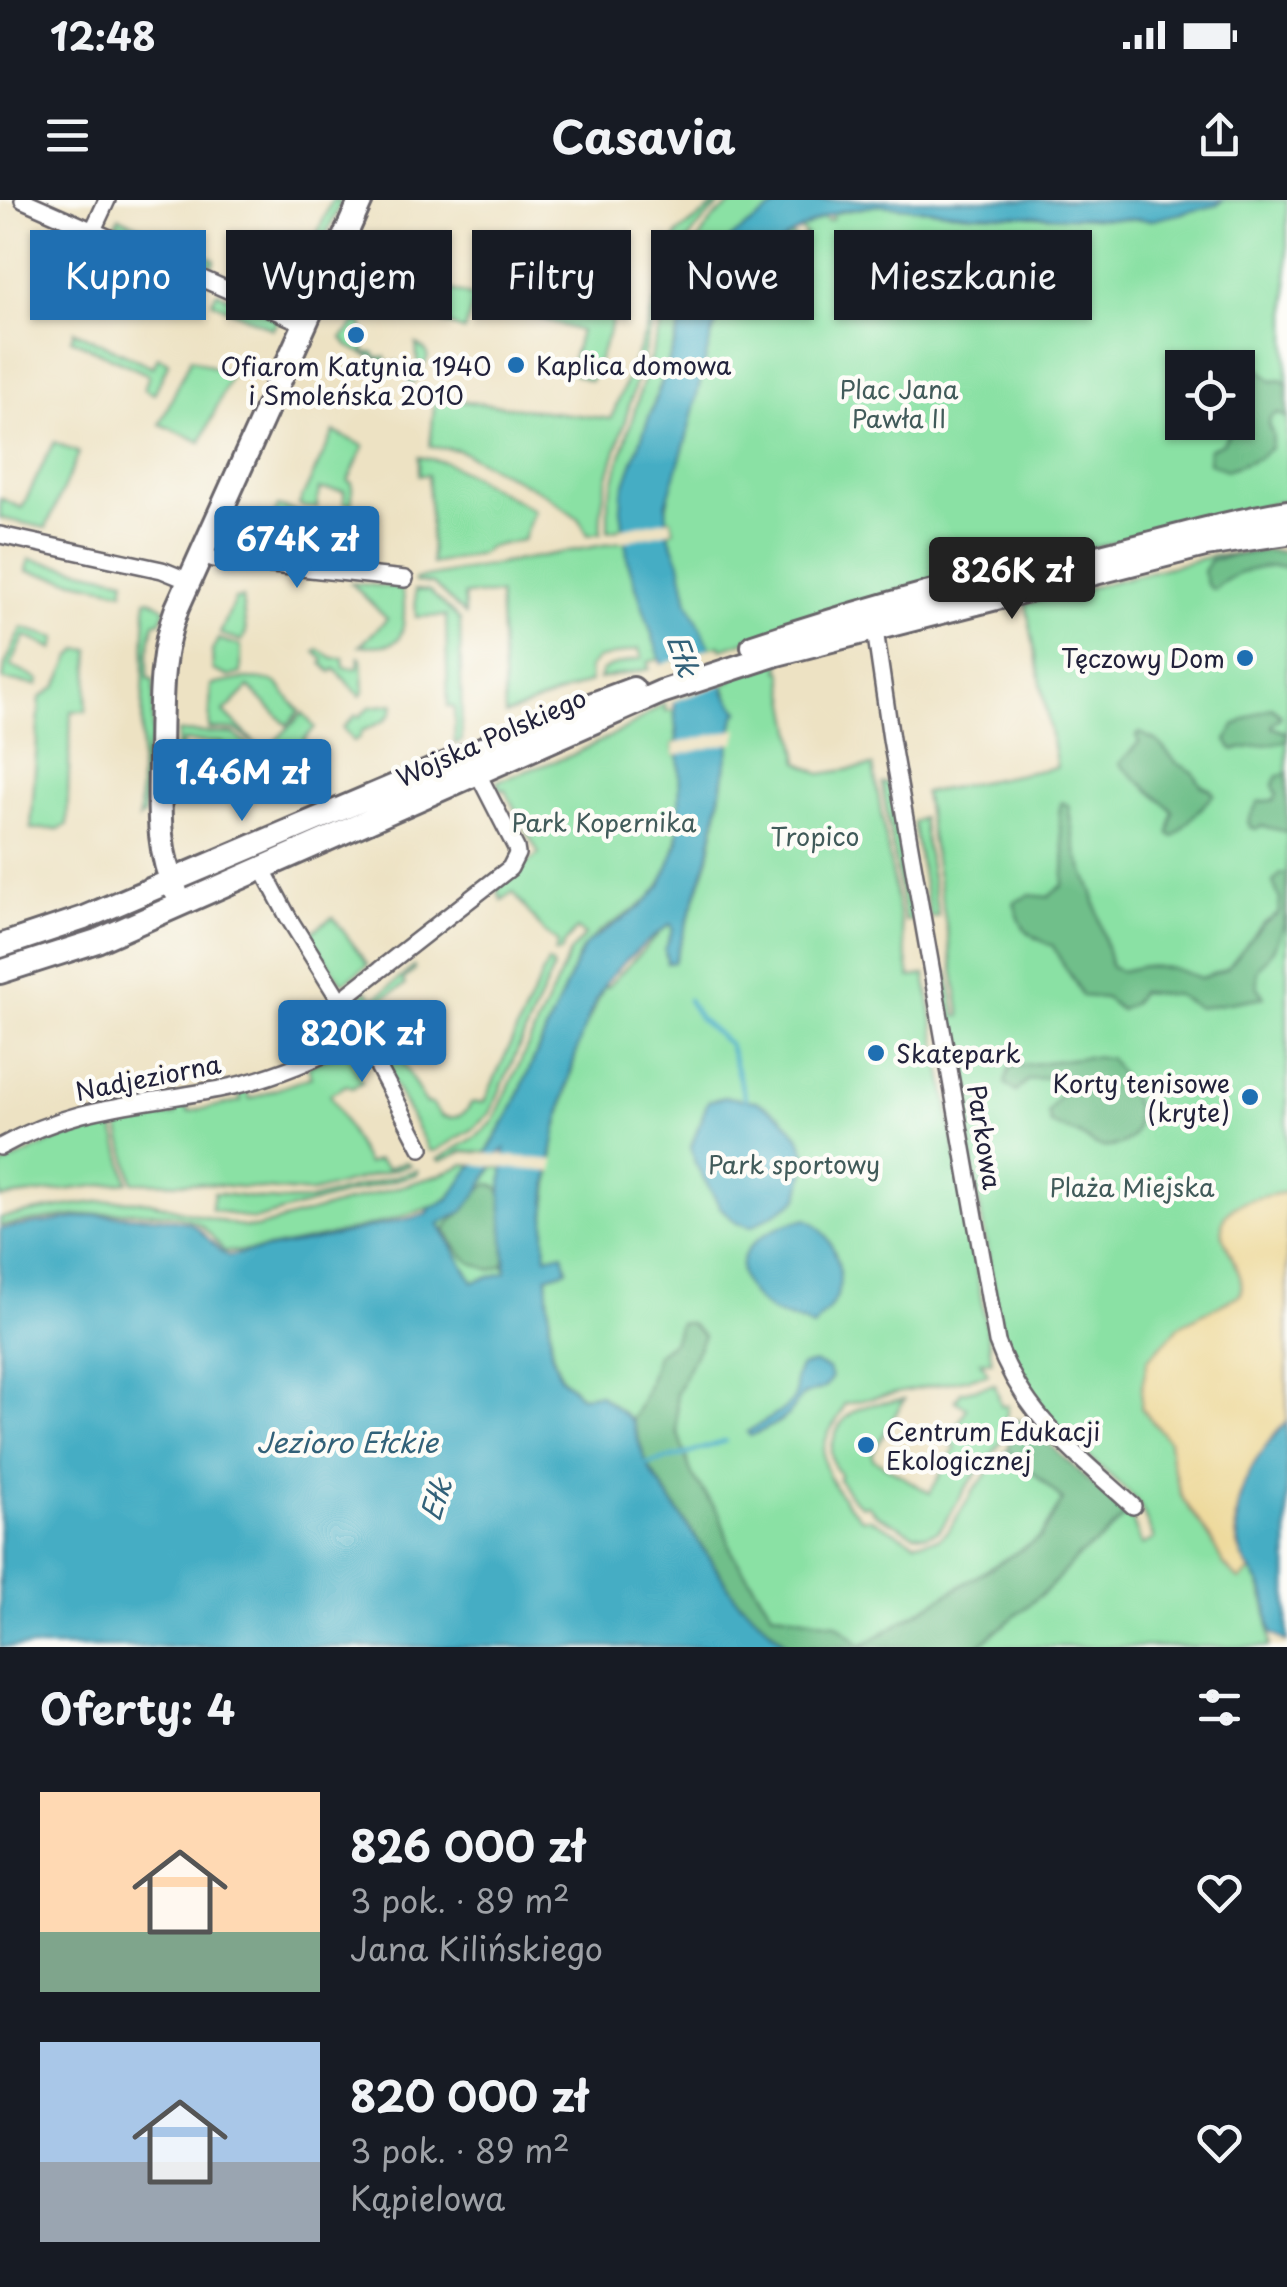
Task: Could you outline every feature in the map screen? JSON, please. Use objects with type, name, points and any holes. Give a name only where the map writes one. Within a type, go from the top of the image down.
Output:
[{"type":"street","points":[[23,200],[93,230],[107,200]]},
{"type":"street","points":[[182,904],[164,861],[159,823],[162,682],[167,638],[361,200]]},
{"type":"street","points":[[206,280],[305,324]]},
{"type":"street","points":[[873,620],[1005,575],[1068,564],[1287,512]]},
{"type":"street","points":[[873,620],[1206,546],[1287,533]]},
{"type":"street","points":[[0,535],[162,570],[189,581]]},
{"type":"street","points":[[201,554],[214,559],[405,579]]},
{"type":"street","name":"Wojska Polskiego","points":[[0,946],[84,918],[550,720],[726,662],[873,620]]},
{"type":"street","name":"Parkowa","points":[[873,620],[996,1342],[1014,1382],[1042,1422],[1133,1506]]},
{"type":"street","name":"Wojska Polskiego","points":[[0,972],[97,941],[477,772],[659,686]]},
{"type":"street","points":[[341,1000],[515,862],[516,848],[477,772]]},
{"type":"street","points":[[262,868],[288,918],[362,1036],[422,1148]]},
{"type":"street","name":"Nadjeziorna","points":[[0,1148],[49,1123],[98,1109],[246,1083],[362,1036]]},
{"type":"green space","points":[[332,200],[342,200],[329,230],[319,230]]},
{"type":"green space","points":[[702,200],[727,200],[697,230],[682,230],[714,206]]},
{"type":"green space","points":[[738,200],[769,200],[774,208],[744,230],[705,230],[716,216]]},
{"type":"green space","name":"Plac Jana Pawła II","points":[[1223,200],[1287,200],[1287,500],[843,609],[722,649],[720,645],[710,648],[688,602],[680,563],[668,533],[674,531],[671,519],[666,519],[666,509],[716,320],[814,320],[814,230],[801,230],[824,217],[827,221],[833,219],[831,214],[879,205],[971,214],[1152,220],[1217,205]]},
{"type":"green space","points":[[119,217],[148,230],[132,230],[116,223]]},
{"type":"green space","points":[[452,290],[472,297],[464,331],[438,320],[452,320]]},
{"type":"green space","points":[[217,292],[226,296],[226,308],[212,302]]},
{"type":"green space","points":[[651,314],[654,320],[608,476],[601,533],[588,535],[579,519],[544,493],[458,450],[430,447],[435,398],[611,419]]},
{"type":"green space","points":[[253,320],[277,320],[273,329]]},
{"type":"green space","points":[[546,320],[612,320],[591,381],[570,369],[580,331]]},
{"type":"green space","points":[[663,320],[681,320],[627,480],[621,509],[624,528],[608,531],[608,500]]},
{"type":"green space","points":[[356,322],[362,322],[365,353],[386,357],[387,363],[397,362],[398,367],[418,370],[416,344],[426,351],[428,358],[414,383],[408,383],[413,376],[349,347],[342,338]]},
{"type":"green space","points":[[74,331],[153,367],[158,357],[169,362],[154,394],[144,389],[149,375],[71,339]]},
{"type":"green space","points":[[191,358],[231,375],[201,442],[160,424]]},
{"type":"green space","points":[[1255,366],[1272,381],[1287,384],[1287,418],[1278,413],[1271,416],[1268,424],[1273,435],[1271,448],[1259,458],[1227,470],[1209,463],[1209,449],[1223,443],[1255,440]]},
{"type":"green space","points":[[334,432],[364,446],[348,481],[352,483],[352,504],[344,503],[344,491],[319,489],[317,508],[303,507],[299,504]]},
{"type":"green space","points":[[54,442],[79,453],[46,528],[0,518],[0,498],[22,508]]},
{"type":"green space","points":[[419,457],[445,462],[534,510],[523,540],[432,564],[428,475],[419,475]]},
{"type":"green space","points":[[278,506],[304,514],[301,554],[297,557],[289,557],[291,528],[269,526]]},
{"type":"green space","points":[[626,541],[628,562],[660,658],[648,662],[649,669],[599,679],[609,667],[642,658],[639,649],[597,659],[589,668],[590,682],[505,715],[499,594],[464,595],[465,615],[433,584],[415,582],[415,579]]},
{"type":"green space","points":[[1266,550],[1287,552],[1287,567],[1248,571],[1229,578],[1214,590],[1208,586],[1203,572],[1210,560]]},
{"type":"green space","name":"Plaża Miejska","points":[[1287,553],[1287,1420],[1251,1467],[1236,1502],[1234,1520],[1243,1561],[1257,1579],[1263,1598],[1269,1647],[977,1647],[1049,1588],[1077,1557],[1129,1512],[1142,1545],[1154,1539],[1138,1501],[1058,1429],[1029,1395],[1001,1330],[939,974],[948,973],[956,1016],[961,1016],[924,793],[1057,767],[1026,604],[1212,556]]},
{"type":"green space","points":[[29,559],[125,579],[123,591],[27,571]]},
{"type":"green space","points":[[351,583],[400,588],[404,599],[398,639],[360,646],[387,619]]},
{"type":"green space","points":[[415,590],[429,591],[460,620],[462,741],[455,744],[454,707],[448,707],[446,616],[416,617]]},
{"type":"green space","points":[[242,598],[246,632],[242,641],[220,634],[235,599]]},
{"type":"green space","points":[[146,600],[166,609],[161,621],[154,623],[148,654],[148,678],[154,680],[152,735],[146,756],[144,815],[139,819]]},
{"type":"green space","points":[[22,628],[57,638],[54,649],[25,636],[11,666],[39,680],[38,685],[3,680],[5,665]]},
{"type":"green space","points":[[218,639],[241,646],[241,673],[229,677],[213,670],[212,651]]},
{"type":"green space","points":[[79,649],[90,650],[86,711],[71,711],[67,825],[60,829],[31,829],[40,698],[57,686]]},
{"type":"green space","points":[[318,649],[333,658],[343,658],[344,668],[358,668],[359,657],[362,659],[364,691],[360,696],[335,669],[331,672],[322,663],[324,660],[315,652]]},
{"type":"green space","points":[[782,660],[779,670],[799,762],[820,774],[873,766],[910,977],[925,975],[992,1361],[981,1361],[988,1374],[844,1404],[824,1448],[827,1472],[860,1518],[871,1519],[915,1542],[938,1539],[949,1530],[973,1491],[1008,1449],[1063,1500],[1040,1538],[861,1646],[836,1624],[772,1612],[732,1553],[720,1515],[692,1475],[677,1431],[676,1394],[701,1341],[680,1323],[673,1342],[657,1354],[632,1420],[599,1394],[581,1396],[561,1377],[552,1352],[547,1276],[567,1270],[563,1254],[546,1258],[544,1223],[555,1137],[580,1038],[605,985],[671,924],[673,929],[665,951],[667,963],[674,962],[709,858],[735,716],[739,712],[723,684],[732,681],[731,676]]},
{"type":"green space","points":[[242,679],[273,681],[300,711],[287,725],[249,687],[224,712],[258,746],[236,730],[209,729],[211,685]]},
{"type":"green space","name":"Park Kopernika","points":[[665,703],[665,711],[674,710],[677,742],[673,744],[674,755],[678,755],[680,796],[677,839],[664,877],[653,894],[599,932],[581,951],[510,1113],[486,1153],[463,1151],[441,1161],[438,1159],[493,1122],[570,953],[585,935],[577,929],[561,952],[555,953],[558,942],[545,933],[513,892],[502,900],[500,884],[539,854],[497,781],[570,756],[626,729]]},
{"type":"green space","points":[[394,704],[384,721],[362,731],[359,739],[353,741],[343,728],[370,707]]},
{"type":"green space","points":[[1272,707],[1281,715],[1272,727],[1287,733],[1287,739],[1233,750],[1227,741],[1234,726]]},
{"type":"green space","points":[[303,713],[315,728],[304,739],[315,765],[277,781],[264,752]]},
{"type":"green space","points":[[178,732],[234,734],[254,750],[222,761],[222,743],[182,741],[181,762],[204,763],[204,785],[197,790],[176,791]]},
{"type":"green space","points":[[1140,733],[1157,741],[1214,794],[1174,837],[1169,834],[1173,811],[1119,764],[1139,742],[1136,736]]},
{"type":"green space","points":[[1287,773],[1287,832],[1250,827],[1248,821],[1258,802],[1273,800],[1277,795],[1273,785],[1277,776]]},
{"type":"green space","points":[[882,784],[892,787],[915,919],[905,921]]},
{"type":"green space","points":[[1062,802],[1068,805],[1077,855],[1093,893],[1111,967],[1121,971],[1144,966],[1172,968],[1201,978],[1227,969],[1262,925],[1278,914],[1280,900],[1273,882],[1287,873],[1287,903],[1280,937],[1257,970],[1257,985],[1264,997],[1199,1008],[1176,995],[1140,992],[1133,1003],[1121,1010],[1105,998],[1082,996],[1053,946],[1022,926],[1014,902],[1030,895],[1048,897],[1063,885],[1059,820]]},
{"type":"green space","points":[[922,818],[938,916],[930,917],[913,822]]},
{"type":"green space","points":[[333,917],[368,965],[345,982],[341,982],[309,934]]},
{"type":"green space","points":[[548,962],[553,969],[490,1113],[473,1129],[435,1151],[429,1150],[363,1025],[357,999],[366,990],[374,999],[414,967],[403,980],[405,985],[372,1005],[425,1103],[431,1104],[441,1116],[455,1117],[463,1114],[471,1103],[484,1102]]},
{"type":"green space","points":[[346,1050],[362,1082],[330,1094],[367,1164],[378,1160],[387,1168],[406,1162],[410,1165],[310,1193],[133,1182],[115,1112],[123,1111],[125,1122],[175,1115],[174,1103],[185,1102],[188,1112],[241,1101],[239,1090],[246,1089],[250,1099],[311,1077],[308,1066]]},
{"type":"green space","points":[[1085,1057],[1109,1058],[1125,1080],[1137,1122],[1124,1143],[1101,1147],[1051,1124],[1048,1113],[1067,1084],[1059,1076],[1028,1080],[1016,1092],[1005,1083],[1010,1067]]},
{"type":"green space","points":[[110,1113],[128,1182],[0,1198],[0,1167],[55,1140],[107,1125],[105,1114]]},
{"type":"green space","points":[[465,1164],[474,1165],[457,1189],[429,1208],[265,1248],[224,1251],[197,1223],[156,1213],[101,1213],[0,1226],[0,1218],[75,1205],[131,1201],[150,1202],[256,1228],[440,1175]]},
{"type":"green space","points":[[493,1167],[504,1168],[501,1195],[506,1272],[473,1282],[440,1223],[464,1211]]},
{"type":"green space","points":[[417,1170],[417,1174],[254,1220],[211,1209],[214,1193],[279,1201],[310,1200]]},
{"type":"green space","points":[[490,1184],[501,1194],[506,1237],[504,1265],[491,1270],[466,1258],[447,1232],[477,1192]]},
{"type":"green space","points":[[680,1323],[690,1323],[704,1336],[676,1394],[677,1431],[692,1475],[720,1515],[732,1553],[772,1612],[836,1624],[862,1646],[1040,1538],[1063,1500],[1008,1449],[1015,1419],[1025,1422],[1126,1515],[1077,1557],[1049,1588],[977,1647],[790,1647],[737,1599],[647,1464],[632,1420],[657,1354],[673,1342]]},
{"type":"green space","points":[[995,1384],[1001,1406],[1008,1406],[1003,1440],[937,1532],[914,1534],[876,1514],[853,1499],[839,1480],[832,1447],[846,1418],[868,1405],[904,1400],[872,1454],[873,1459],[930,1493],[956,1447],[948,1442],[967,1408],[955,1401],[961,1392]]},
{"type":"sand","points":[[1287,1192],[1287,1421],[1261,1453],[1241,1492],[1236,1533],[1252,1571],[1239,1580],[1223,1564],[1181,1496],[1169,1441],[1141,1408],[1142,1386],[1148,1359],[1182,1324],[1241,1294],[1240,1275],[1223,1234],[1226,1214],[1243,1202]]},
{"type":"water","name":"Jezioro Ełckie","points":[[785,200],[1223,200],[1217,205],[1152,220],[971,214],[879,205],[841,211],[800,230],[741,230]]},
{"type":"water","name":"Jezioro Ełckie","points":[[681,320],[717,320],[666,505],[668,533],[680,563],[688,602],[719,666],[725,693],[739,712],[735,716],[708,858],[674,962],[667,963],[665,950],[673,929],[671,924],[634,953],[603,987],[573,1063],[556,1130],[547,1193],[546,1257],[563,1253],[567,1270],[547,1276],[551,1352],[560,1377],[580,1396],[599,1394],[632,1421],[646,1464],[737,1600],[789,1647],[0,1647],[0,1229],[98,1215],[158,1217],[188,1222],[229,1256],[428,1214],[428,1210],[450,1198],[470,1168],[487,1153],[510,1114],[586,944],[642,906],[661,885],[677,845],[679,828],[680,775],[674,701],[628,562],[621,509],[622,493]],"holes":[[[505,1149],[501,1194],[506,1272],[473,1282],[439,1224],[464,1211]]]},
{"type":"water","points":[[725,1097],[756,1101],[781,1116],[800,1138],[807,1159],[799,1197],[751,1227],[736,1223],[720,1207],[695,1163],[691,1147],[708,1101]]},
{"type":"water","points":[[807,1219],[830,1242],[840,1275],[835,1301],[813,1328],[771,1311],[753,1295],[744,1280],[742,1266],[756,1241],[787,1224]]},
{"type":"water","points":[[815,1363],[828,1369],[831,1378],[825,1387],[804,1395],[784,1418],[750,1436],[747,1432],[790,1403],[796,1394],[801,1366]]},
{"type":"water","points":[[1287,1422],[1287,1642],[1272,1634],[1263,1590],[1242,1555],[1237,1518],[1253,1466]]},
{"type":"pier","points":[[671,519],[673,531],[621,542],[619,529]]},
{"type":"pier","points":[[715,646],[724,664],[727,683],[669,703],[658,666]]},
{"type":"pier","points":[[738,729],[735,742],[674,756],[673,744]]},
{"type":"pier","points":[[479,1153],[554,1160],[553,1172],[472,1164]]},
{"type":"waterway","points":[[688,1000],[701,1020],[729,1044],[745,1098]]},
{"type":"waterway","points":[[647,1464],[725,1441]]},
{"type":"place","name":"Ofiarom Katynia 1940 i Smoleńska 2010","points":[[356,335]]},
{"type":"place","name":"Kaplica domowa","points":[[516,365]]},
{"type":"place","name":"Tęczowy Dom","points":[[1245,658]]},
{"type":"place","name":"Skatepark","points":[[876,1053]]},
{"type":"place","name":"Korty tenisowe (kryte)","points":[[1250,1097]]},
{"type":"place","name":"Centrum Edukacji Ekologicznej","points":[[866,1445]]},
{"type":"water label","name":"Ełk","points":[[684,655]]},
{"type":"water label","name":"Ełk","points":[[435,1499]]},
{"type":"park label","name":"Tropico","points":[[815,836]]},
{"type":"park label","name":"Park sportowy","points":[[794,1164]]}]
